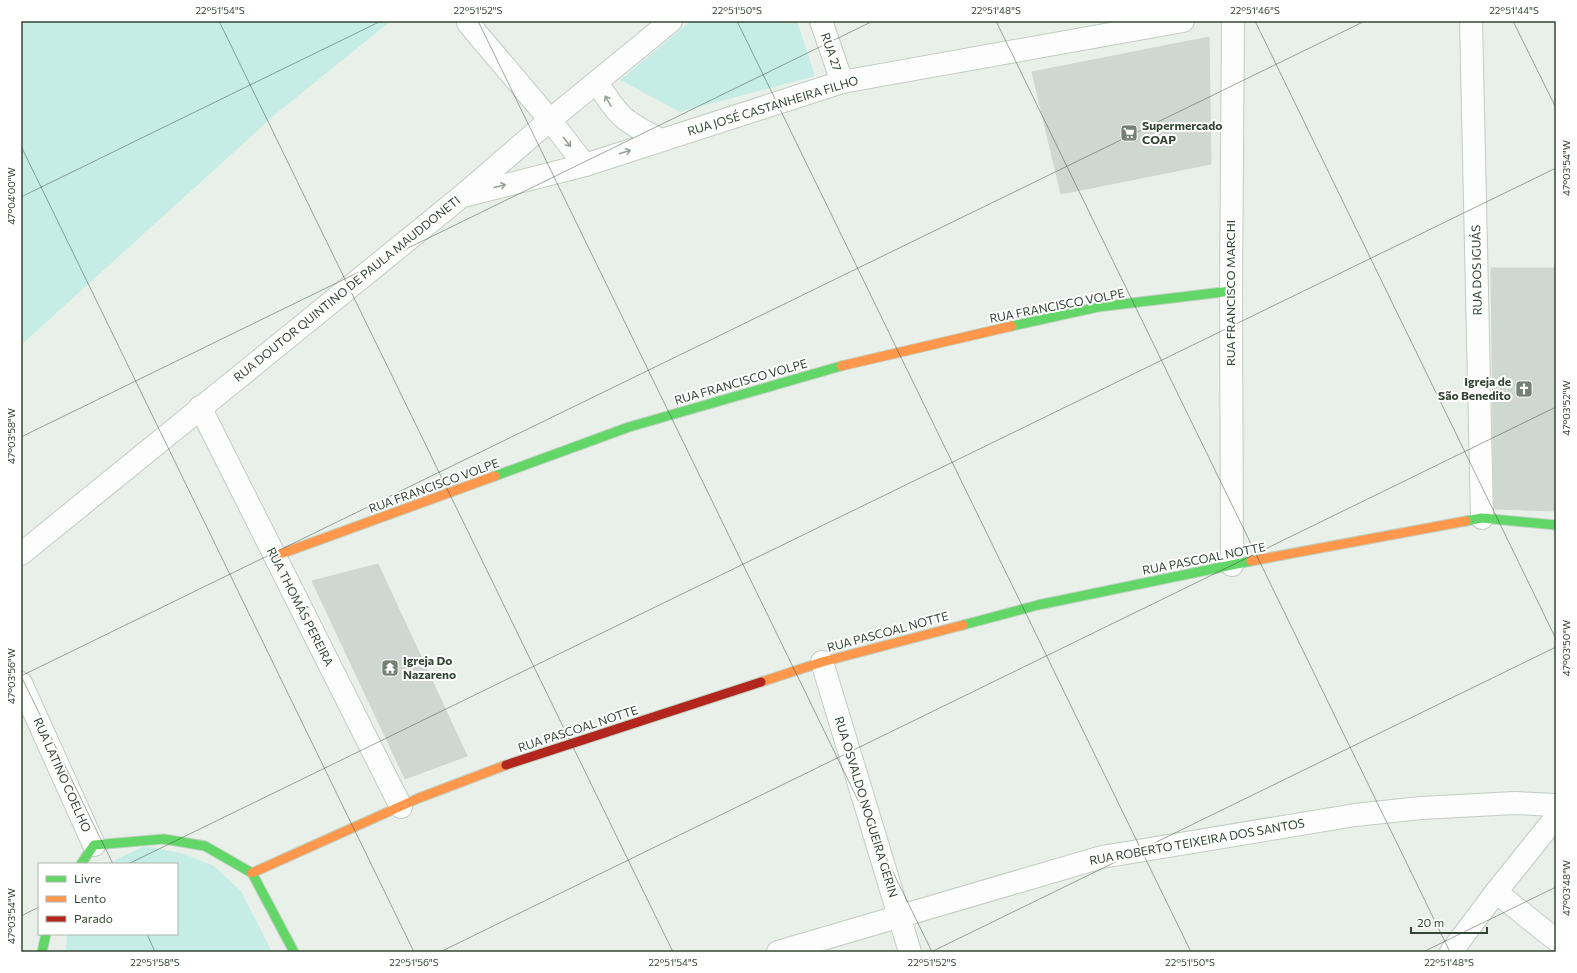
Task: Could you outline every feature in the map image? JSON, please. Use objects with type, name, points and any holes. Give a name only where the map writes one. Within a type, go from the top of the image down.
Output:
[{"type":"street","name":"RUA DOUTOR QUINTINO DE PAULA MAUDDONETI","points":[[21,554],[200,407],[462,196],[550,120],[670,21]]},
{"type":"street","name":"RUA 27","points":[[821,21],[842,82]]},
{"type":"street","name":"RUA JOSÉ CASTANHEIRA FILHO","points":[[462,196],[585,165],[842,82],[1183,21]]},
{"type":"street","name":"RUA FRANCISCO MARCHI","points":[[1232,565],[1231,291],[1233,21]]},
{"type":"street","name":"RUA DOS IGUÁS","points":[[1471,21],[1482,518]]},
{"type":"street","points":[[468,23],[550,120],[585,165]]},
{"type":"street","points":[[597,82],[612,108],[630,125],[661,140]]},
{"type":"street","name":"RUA FRANCISCO VOLPE","points":[[275,556],[629,427],[862,360],[1098,307],[1231,291]]},
{"type":"street","name":"RUA THOMÁS PEREIRA","points":[[200,407],[400,807]]},
{"type":"street","name":"RUA PASCOAL NOTTE","points":[[252,872],[400,807],[506,765],[822,662],[1038,605],[1232,565],[1482,518],[1556,525]]},
{"type":"street","name":"RUA OSVALDO NOGUEIRA GERIN","points":[[822,662],[910,952]]},
{"type":"street","name":"RUA LATINO COELHO","points":[[21,683],[94,845]]},
{"type":"street","name":"RUA ROBERTO TEIXEIRA DOS SANTOS","points":[[778,952],[1109,856],[1355,814],[1421,808],[1515,803],[1556,806]]},
{"type":"street","points":[[1451,952],[1496,892],[1556,817]]},
{"type":"street","name":"RUA LATINO COELHO","points":[[94,845],[164,839],[205,846],[252,872]]},
{"type":"street","name":"RUA LATINO COELHO","points":[[82,863],[94,845]]},
{"type":"street","points":[[252,872],[294,952]]},
{"type":"street","points":[[1496,892],[1556,940]]},
{"type":"street","points":[[42,952],[46,935]]},
{"type":"shaded area","points":[[21,21],[391,21],[278,112],[21,345]]},
{"type":"shaded area","points":[[691,21],[797,21],[815,76],[680,112],[620,80]]},
{"type":"shaded area","points":[[145,846],[184,854],[214,866],[241,891],[272,952],[66,952],[67,935],[178,935],[178,863],[112,863],[117,859]]},
{"type":"building","name":"Supermercado COAP","points":[[1209,37],[1211,164],[1061,194],[1032,72]]},
{"type":"building","name":"Igreja de São Benedito","points":[[1491,268],[1556,268],[1556,511],[1494,509]]},
{"type":"building","name":"Igreja Do Nazareno","points":[[378,564],[467,756],[405,779],[312,581]]},
{"type":"traffic: fast","points":[[1012,326],[1098,307],[1231,291]]},
{"type":"traffic: fast","points":[[495,476],[629,427],[841,366]]},
{"type":"traffic: fast","points":[[1466,521],[1482,518],[1556,525]]},
{"type":"traffic: fast","points":[[963,625],[1038,605],[1251,561]]},
{"type":"traffic: fast","points":[[82,863],[94,845],[164,839],[205,846],[252,873],[294,952]]},
{"type":"traffic: fast","points":[[42,952],[46,935]]},
{"type":"traffic: slow","points":[[841,366],[1012,326]]},
{"type":"traffic: slow","points":[[275,556],[495,476]]},
{"type":"traffic: slow","points":[[1251,561],[1466,521]]},
{"type":"traffic: slow","points":[[761,682],[822,662],[963,625]]},
{"type":"traffic: slow","points":[[252,873],[419,798],[506,765]]},
{"type":"traffic: jam","points":[[506,765],[761,682]]},
{"type":"place","name":"Supermercado COAP","points":[[1129,133]]},
{"type":"place","name":"Igreja de São Benedito","points":[[1524,389]]},
{"type":"place","name":"Igreja Do Nazareno","points":[[390,668]]}]
